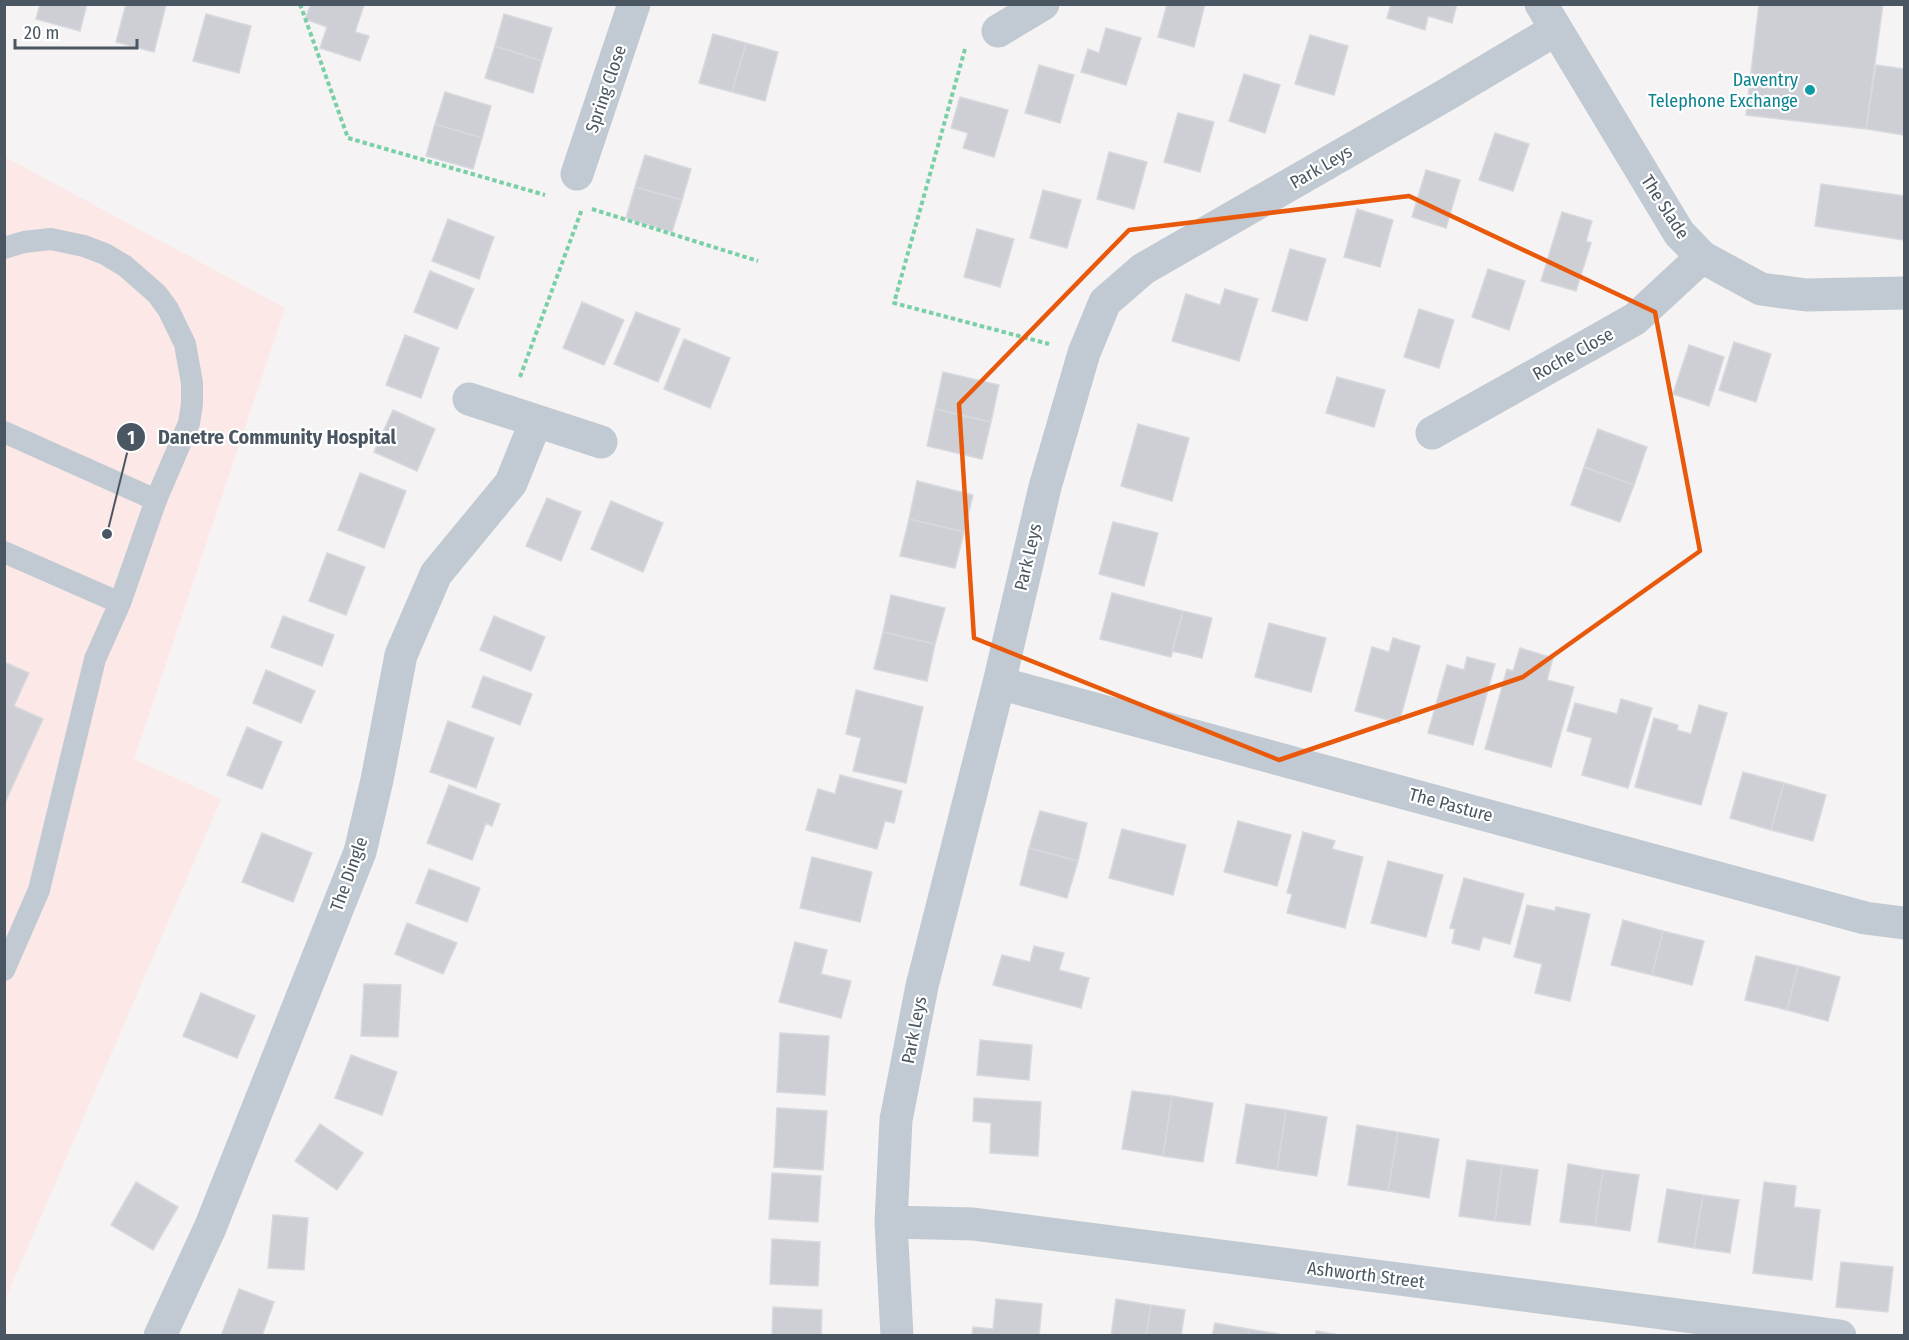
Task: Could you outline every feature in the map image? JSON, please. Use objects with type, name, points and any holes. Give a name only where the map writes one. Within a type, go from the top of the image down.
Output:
[{"type":"street","name":"Spring Close","points":[[571,187],[634,4]]},
{"type":"street","points":[[998,31],[1043,4]]},
{"type":"street","name":"The Slade","points":[[1548,17],[1679,232],[1702,257],[1761,289],[1806,295],[1905,293]]},
{"type":"street","name":"Park Leys","points":[[897,1335],[891,1222],[896,1120],[918,1008],[1045,488],[1084,353],[1105,302],[1143,269],[1444,96],[1548,17]]},
{"type":"street","name":"Roche Close","points":[[1432,433],[1635,319],[1702,257]]},
{"type":"street","points":[[469,399],[601,442]]},
{"type":"street","name":"The Dingle","points":[[160,1335],[210,1228],[360,852],[377,780],[401,656],[436,574],[511,483],[521,416]]},
{"type":"street","name":"The Pasture","points":[[999,682],[1865,918],[1905,923]]},
{"type":"street","name":"Ashworth Street","points":[[891,1222],[973,1224],[1840,1335]]},
{"type":"lane","points":[[4,248],[24,242],[51,239],[84,246],[105,254],[133,272],[157,294],[178,327],[189,362],[192,404],[189,423],[181,445],[156,500],[120,603],[95,659],[39,890],[4,970]]},
{"type":"lane","points":[[4,432],[156,500]]},
{"type":"lane","points":[[4,552],[120,603]]},
{"type":"path","points":[[300,4],[348,138],[571,187],[584,206],[758,261]]},
{"type":"path","points":[[968,41],[894,303],[1084,353]]},
{"type":"path","points":[[521,416],[584,206]]},
{"type":"highlighted area","points":[[1409,196],[1655,312],[1700,551],[1523,677],[1279,760],[974,638],[959,404],[1129,230]]},
{"type":"shaded area","points":[[5,157],[285,308],[134,759],[221,799],[5,1300]]},
{"type":"building","points":[[40,4],[87,4],[80,31],[36,19]]},
{"type":"building","points":[[126,4],[166,5],[154,52],[116,42]]},
{"type":"building","points":[[311,4],[364,5],[355,32],[369,36],[360,61],[320,48],[327,27],[305,19]]},
{"type":"building","points":[[1167,4],[1205,4],[1194,47],[1158,37]]},
{"type":"building","points":[[1391,4],[1457,4],[1452,23],[1428,16],[1425,30],[1387,18]]},
{"type":"building","name":"Daventry Telephone Exchange","points":[[1759,4],[1883,4],[1866,129],[1746,115]]},
{"type":"building","points":[[206,14],[251,26],[239,73],[193,61]]},
{"type":"building","points":[[504,14],[552,28],[542,61],[495,46]]},
{"type":"building","points":[[1106,28],[1141,38],[1126,85],[1081,72],[1088,49],[1099,53]]},
{"type":"building","points":[[713,34],[746,43],[732,92],[699,83]]},
{"type":"building","points":[[1310,35],[1348,46],[1334,95],[1295,84]]},
{"type":"building","points":[[746,43],[778,52],[765,101],[732,92]]},
{"type":"building","points":[[495,46],[542,61],[533,93],[485,78]]},
{"type":"building","points":[[1039,65],[1074,75],[1060,123],[1025,113]]},
{"type":"building","points":[[1876,65],[1904,69],[1904,135],[1866,129]]},
{"type":"building","points":[[1244,74],[1280,85],[1265,133],[1229,121]]},
{"type":"building","points":[[445,92],[491,106],[482,138],[435,124]]},
{"type":"building","points":[[960,97],[1008,110],[994,157],[963,148],[968,133],[951,128]]},
{"type":"building","points":[[1178,113],[1214,122],[1200,172],[1164,162]]},
{"type":"building","points":[[435,124],[482,138],[473,169],[426,156]]},
{"type":"building","points":[[1495,133],[1529,144],[1513,191],[1479,180]]},
{"type":"building","points":[[1109,152],[1147,162],[1134,209],[1097,199]]},
{"type":"building","points":[[645,155],[691,169],[682,200],[635,187]]},
{"type":"building","points":[[1426,170],[1460,180],[1446,228],[1412,217]]},
{"type":"building","points":[[1821,184],[1904,196],[1904,240],[1815,226]]},
{"type":"building","points":[[635,187],[682,200],[672,232],[626,218]]},
{"type":"building","points":[[1043,190],[1081,200],[1067,248],[1030,238]]},
{"type":"building","points":[[1357,209],[1393,220],[1380,267],[1344,257]]},
{"type":"building","points":[[1562,212],[1592,221],[1586,241],[1591,243],[1576,291],[1541,281]]},
{"type":"building","points":[[448,219],[494,237],[479,279],[432,261]]},
{"type":"building","points":[[977,229],[1014,239],[1000,287],[964,277]]},
{"type":"building","points":[[1290,249],[1326,259],[1307,321],[1272,311]]},
{"type":"building","points":[[1488,269],[1525,281],[1509,330],[1472,317]]},
{"type":"building","points":[[430,271],[474,289],[457,329],[414,312]]},
{"type":"building","points":[[1225,289],[1258,299],[1239,361],[1172,341],[1186,294],[1220,305]]},
{"type":"building","points":[[582,302],[624,320],[604,365],[563,348]]},
{"type":"building","points":[[1419,309],[1454,320],[1439,368],[1404,357]]},
{"type":"building","points":[[636,312],[680,329],[658,382],[614,364]]},
{"type":"building","points":[[405,335],[439,348],[421,398],[386,385]]},
{"type":"building","points":[[684,339],[730,358],[710,408],[664,389]]},
{"type":"building","points":[[1734,342],[1771,354],[1756,402],[1719,390]]},
{"type":"building","points":[[1689,345],[1724,357],[1709,406],[1673,394]]},
{"type":"building","points":[[943,372],[999,385],[991,422],[935,409]]},
{"type":"building","points":[[1337,377],[1385,390],[1374,427],[1326,413]]},
{"type":"building","points":[[935,409],[991,422],[982,459],[927,446]]},
{"type":"building","points":[[393,410],[435,429],[417,471],[374,452]]},
{"type":"building","points":[[1138,424],[1189,438],[1172,501],[1121,486]]},
{"type":"building","points":[[1598,429],[1647,447],[1634,485],[1584,467]]},
{"type":"building","points":[[1584,467],[1634,485],[1620,522],[1571,505]]},
{"type":"building","points":[[360,473],[406,491],[384,548],[338,530]]},
{"type":"building","points":[[917,481],[973,495],[964,532],[909,519]]},
{"type":"building","points":[[547,498],[581,512],[561,561],[526,546]]},
{"type":"building","points":[[611,501],[663,523],[643,572],[591,549]]},
{"type":"building","points":[[909,519],[964,532],[955,568],[900,556]]},
{"type":"building","points":[[1113,522],[1158,533],[1144,586],[1099,574]]},
{"type":"building","points":[[327,553],[365,567],[346,615],[309,601]]},
{"type":"building","points":[[1112,593],[1183,611],[1171,657],[1100,639]]},
{"type":"building","points":[[891,595],[945,608],[935,644],[883,632]]},
{"type":"building","points":[[1183,611],[1212,618],[1202,658],[1172,651]]},
{"type":"building","points":[[283,616],[334,635],[322,666],[271,647]]},
{"type":"building","points":[[494,616],[545,637],[531,671],[480,650]]},
{"type":"building","points":[[1269,623],[1326,638],[1311,692],[1255,677]]},
{"type":"building","points":[[883,632],[935,644],[927,681],[874,669]]},
{"type":"building","points":[[1393,638],[1420,646],[1399,723],[1355,711],[1372,647],[1389,652]]},
{"type":"building","points":[[1520,648],[1553,658],[1547,680],[1574,687],[1551,767],[1485,749],[1507,669],[1513,671]]},
{"type":"building","points":[[1467,657],[1495,664],[1473,745],[1428,733],[1447,665],[1464,670]]},
{"type":"building","points":[[4,662],[29,673],[14,706],[43,719],[4,805]]},
{"type":"building","points":[[266,670],[315,691],[301,723],[253,703]]},
{"type":"building","points":[[483,676],[532,694],[520,725],[472,707]]},
{"type":"building","points":[[856,690],[923,707],[906,783],[853,771],[861,738],[846,734]]},
{"type":"building","points":[[1621,699],[1652,708],[1628,788],[1582,775],[1592,738],[1567,731],[1575,703],[1617,714]]},
{"type":"building","points":[[1699,705],[1727,713],[1701,805],[1635,787],[1654,718],[1678,725],[1677,730],[1691,734]]},
{"type":"building","points":[[448,721],[494,738],[476,788],[430,772]]},
{"type":"building","points":[[247,727],[282,742],[262,789],[227,775]]},
{"type":"building","points":[[1743,772],[1784,783],[1771,830],[1730,818]]},
{"type":"building","points":[[840,775],[902,791],[894,823],[885,821],[877,849],[806,830],[818,789],[835,794]]},
{"type":"building","points":[[1784,783],[1826,795],[1813,841],[1771,830]]},
{"type":"building","points":[[449,785],[500,804],[492,826],[486,823],[472,860],[427,843]]},
{"type":"building","points":[[1040,811],[1087,823],[1078,861],[1029,848]]},
{"type":"building","points":[[1238,821],[1291,835],[1277,886],[1224,872]]},
{"type":"building","points":[[1122,829],[1186,845],[1173,895],[1109,878]]},
{"type":"building","points":[[1303,832],[1335,841],[1332,849],[1363,857],[1345,928],[1287,913],[1292,894],[1287,893]]},
{"type":"building","points":[[262,833],[312,853],[293,902],[242,882]]},
{"type":"building","points":[[1029,848],[1078,861],[1067,898],[1020,885]]},
{"type":"building","points":[[812,857],[872,872],[860,922],[800,908]]},
{"type":"building","points":[[1388,861],[1443,875],[1426,937],[1371,923]]},
{"type":"building","points":[[429,869],[480,888],[467,922],[416,903]]},
{"type":"building","points":[[1464,878],[1524,894],[1510,944],[1483,937],[1479,950],[1452,943],[1455,929],[1450,928]]},
{"type":"building","points":[[1527,905],[1555,911],[1556,907],[1590,914],[1570,1001],[1535,993],[1542,964],[1514,957]]},
{"type":"building","points":[[1623,920],[1663,931],[1652,975],[1611,965]]},
{"type":"building","points":[[407,923],[457,943],[443,974],[395,954]]},
{"type":"building","points":[[1663,931],[1704,941],[1692,985],[1652,975]]},
{"type":"building","points":[[795,942],[827,950],[821,974],[851,981],[841,1018],[779,1002]]},
{"type":"building","points":[[1034,946],[1064,953],[1059,970],[1089,978],[1081,1008],[993,985],[1002,955],[1030,962]]},
{"type":"building","points":[[1756,956],[1798,966],[1787,1010],[1745,1000]]},
{"type":"building","points":[[1798,966],[1840,977],[1828,1021],[1787,1010]]},
{"type":"building","points":[[364,984],[401,985],[398,1037],[361,1036]]},
{"type":"building","points":[[201,993],[255,1016],[237,1058],[183,1036]]},
{"type":"building","points":[[780,1033],[829,1036],[825,1095],[777,1092]]},
{"type":"building","points":[[980,1040],[1032,1045],[1029,1080],[977,1075]]},
{"type":"building","points":[[351,1055],[397,1072],[382,1115],[335,1098]]},
{"type":"building","points":[[1132,1091],[1172,1096],[1163,1156],[1122,1149]]},
{"type":"building","points":[[1172,1096],[1213,1103],[1203,1162],[1163,1156]]},
{"type":"building","points":[[974,1098],[1041,1102],[1038,1156],[990,1153],[991,1123],[973,1121]]},
{"type":"building","points":[[1246,1104],[1286,1110],[1277,1170],[1236,1163]]},
{"type":"building","points":[[777,1108],[827,1111],[823,1170],[774,1167]]},
{"type":"building","points":[[1286,1110],[1327,1117],[1317,1176],[1277,1170]]},
{"type":"building","points":[[320,1124],[363,1153],[337,1190],[295,1161]]},
{"type":"building","points":[[1357,1125],[1398,1132],[1388,1191],[1348,1185]]},
{"type":"building","points":[[1398,1132],[1439,1139],[1429,1198],[1388,1191]]},
{"type":"building","points":[[1467,1160],[1502,1165],[1495,1221],[1459,1216]]},
{"type":"building","points":[[1568,1164],[1603,1170],[1595,1226],[1560,1222]]},
{"type":"building","points":[[1502,1165],[1538,1170],[1530,1225],[1495,1221]]},
{"type":"building","points":[[1603,1170],[1639,1175],[1630,1231],[1595,1226]]},
{"type":"building","points":[[772,1173],[821,1176],[818,1222],[769,1219]]},
{"type":"building","points":[[136,1182],[178,1207],[153,1250],[111,1225]]},
{"type":"building","points":[[1764,1182],[1796,1186],[1794,1207],[1820,1210],[1812,1280],[1753,1273]]},
{"type":"building","points":[[1667,1189],[1703,1195],[1694,1248],[1658,1242]]},
{"type":"building","points":[[1703,1195],[1739,1200],[1730,1253],[1694,1248]]},
{"type":"building","points":[[273,1215],[308,1218],[304,1270],[268,1268]]},
{"type":"building","points":[[772,1239],[820,1242],[818,1286],[770,1284]]},
{"type":"building","points":[[1841,1262],[1893,1267],[1888,1312],[1836,1307]]},
{"type":"building","points":[[239,1289],[274,1302],[262,1336],[221,1336]]},
{"type":"building","points":[[996,1299],[1042,1304],[1039,1336],[972,1336],[973,1327],[993,1329]]},
{"type":"building","points":[[1116,1299],[1151,1305],[1146,1336],[1111,1336]]},
{"type":"building","points":[[1151,1305],[1185,1310],[1181,1336],[1146,1336]]},
{"type":"building","points":[[773,1307],[822,1310],[821,1336],[772,1336]]},
{"type":"building","points":[[1215,1323],[1249,1329],[1248,1336],[1212,1336]]},
{"type":"building","points":[[1249,1329],[1284,1335],[1248,1336]]},
{"type":"building","points":[[1316,1331],[1346,1336],[1316,1336]]},
{"type":"place","name":"Daventry Telephone Exchange","points":[[1810,90]]},
{"type":"place","name":"Danetre Community Hospital","points":[[107,534]]}]
